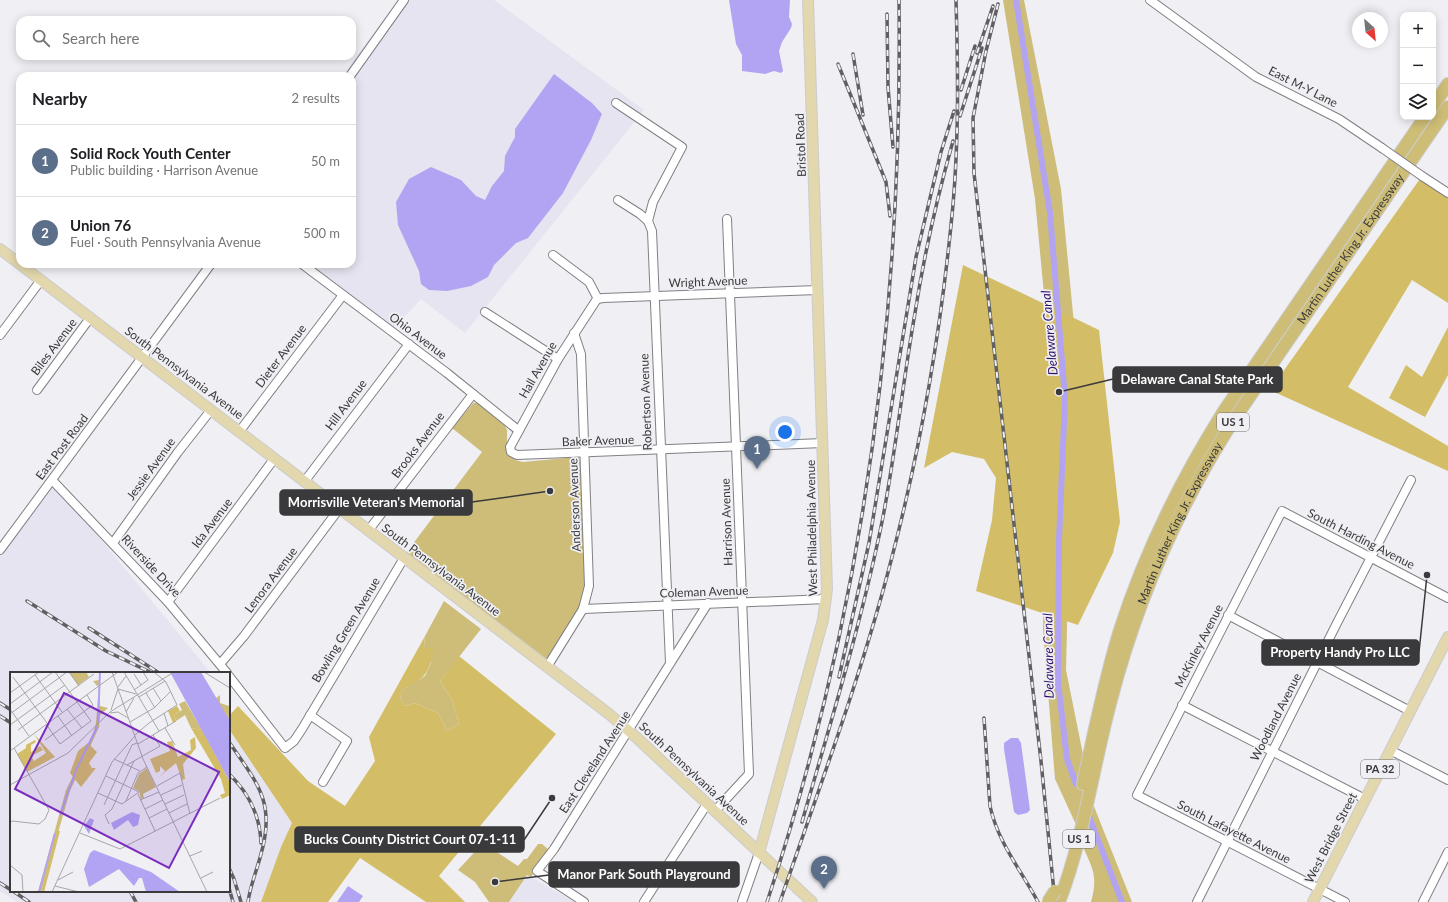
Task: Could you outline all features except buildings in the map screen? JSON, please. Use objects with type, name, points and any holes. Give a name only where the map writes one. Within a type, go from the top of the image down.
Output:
[{"type":"highway","points":[[1436,102],[1448,84]]},
{"type":"highway","name":"Martin Luther King Jr. Expressway","points":[[1053,899],[1134,624],[1170,535],[1200,475],[1243,406],[1448,107]]},
{"type":"highway","name":"Martin Luther King Jr. Expressway","points":[[1090,774],[1107,678],[1119,635],[1144,564],[1168,509],[1200,450],[1224,411],[1423,120]]},
{"type":"main road","name":"Bristol Road","points":[[808,0],[818,290]]},
{"type":"main road","name":"South Pennsylvania Avenue","points":[[0,249],[16,261]]},
{"type":"main road","name":"South Pennsylvania Avenue","points":[[25,268],[609,714],[637,738],[812,902]]},
{"type":"main road","name":"West Philadelphia Avenue","points":[[759,853],[821,628],[826,600],[828,574],[818,290]]},
{"type":"main road","name":"West Bridge Street","points":[[1313,902],[1448,637]]},
{"type":"street","points":[[353,72],[404,0]]},
{"type":"street","name":"East M-Y Lane","points":[[1150,0],[1256,77],[1339,119],[1448,193]]},
{"type":"street","name":"Robertson Avenue","points":[[616,103],[681,148],[653,202],[648,221],[652,231],[670,663]]},
{"type":"street","points":[[618,200],[648,221]]},
{"type":"street","name":"Harrison Avenue","points":[[715,811],[749,774],[727,219]]},
{"type":"street","points":[[553,255],[589,282],[598,299]]},
{"type":"street","name":"East Post Road","points":[[0,550],[208,268]]},
{"type":"street","name":"Ohio Avenue","points":[[307,268],[409,344],[518,430]]},
{"type":"street","points":[[0,335],[41,280]]},
{"type":"street","name":"Wright Avenue","points":[[598,299],[818,290]]},
{"type":"street","name":"Dieter Avenue","points":[[239,432],[343,295]]},
{"type":"street","name":"Hall Avenue","points":[[517,455],[511,452],[510,447],[518,430],[558,359],[593,302],[598,299]]},
{"type":"street","points":[[484,312],[558,359]]},
{"type":"street","name":"Biles Avenue","points":[[37,390],[90,318]]},
{"type":"street","name":"Anderson Avenue","points":[[547,667],[583,609],[589,586],[581,354],[574,333]]},
{"type":"street","name":"Hill Avenue","points":[[304,482],[409,344]]},
{"type":"street","name":"Brooks Avenue","points":[[368,531],[473,394]]},
{"type":"street","name":"Jessie Avenue","points":[[113,543],[178,452],[211,410]]},
{"type":"street","name":"Baker Avenue","points":[[517,455],[585,454],[823,443]]},
{"type":"street","name":"Ida Avenue","points":[[168,602],[274,459]]},
{"type":"street","name":"Riverside Drive","points":[[52,480],[168,602],[226,672]]},
{"type":"street","name":"Woodland Avenue","points":[[1197,902],[1317,661],[1411,480]]},
{"type":"street","name":"Lenora Avenue","points":[[220,664],[244,636],[339,509]]},
{"type":"street","name":"McKinley Avenue","points":[[1137,796],[1228,615],[1282,511],[1284,512]]},
{"type":"street","name":"South Harding Avenue","points":[[1284,512],[1448,598]]},
{"type":"street","name":"Bowling Green Avenue","points":[[310,715],[404,558]]},
{"type":"street","name":"Coleman Avenue","points":[[583,609],[708,603],[826,600]]},
{"type":"street","name":"East Cleveland Avenue","points":[[584,902],[537,871],[554,849],[629,732],[708,603]]},
{"type":"street","points":[[1228,615],[1410,711]]},
{"type":"street","points":[[230,677],[285,748],[297,737],[310,715],[347,741],[323,782]]},
{"type":"street","points":[[1182,705],[1365,799]]},
{"type":"street","points":[[1390,750],[1448,780]]},
{"type":"street","name":"South Lafayette Avenue","points":[[1137,796],[1345,902]]},
{"type":"street","points":[[644,902],[707,804]]},
{"type":"street","points":[[1424,902],[1448,852]]},
{"type":"street","points":[[742,902],[759,853]]},
{"type":"shaded area","points":[[398,0],[494,0],[644,110],[465,333],[421,299],[391,331],[307,268],[356,268],[356,72],[345,72],[354,60],[356,60],[356,57]]},
{"type":"shaded area","points":[[729,0],[790,0],[789,17],[792,24],[782,42],[779,51],[783,71],[781,73],[774,71],[765,74],[742,71],[742,55],[736,44]]},
{"type":"shaded area","points":[[1003,0],[1024,0],[1061,189],[1074,324],[1066,670],[1093,804],[1132,902],[1091,902],[1094,886],[1092,867],[1083,847],[1084,842],[1055,779],[1043,629],[1047,326],[1035,199]]},
{"type":"shaded area","points":[[554,74],[592,103],[602,114],[591,140],[563,193],[528,238],[516,243],[494,265],[488,277],[471,286],[447,291],[429,290],[421,284],[419,271],[398,225],[396,202],[409,179],[431,167],[461,180],[476,196],[485,200],[492,186],[504,171],[505,156],[515,137],[515,129]]},
{"type":"shaded area","points":[[1422,176],[1448,193],[1448,303],[1412,280],[1348,387],[1448,446],[1448,471],[1270,390]]},
{"type":"shaded area","points":[[963,265],[1099,330],[1120,522],[1113,553],[1078,625],[976,591],[992,520],[996,478],[984,459],[952,452],[924,468]]},
{"type":"shaded area","points":[[1448,327],[1448,375],[1425,417],[1389,398],[1406,365],[1422,377]]},
{"type":"shaded area","points":[[473,403],[477,403],[504,423],[507,430],[507,451],[515,460],[523,462],[576,457],[579,458],[581,462],[586,582],[579,610],[546,661],[406,553],[482,452],[452,428]]},
{"type":"shaded area","points":[[52,480],[210,672],[10,672],[10,892],[230,892],[230,730],[292,823],[281,847],[261,902],[17,902],[0,891],[0,550]]},
{"type":"shaded area","points":[[444,601],[481,629],[440,681],[452,700],[459,724],[447,731],[438,713],[415,703],[405,706],[400,699],[402,690],[425,676],[431,663],[424,648],[425,636]]},
{"type":"shaded area","points":[[425,636],[424,648],[431,648],[434,651],[432,660],[427,671],[420,679],[402,690],[400,699],[405,706],[415,703],[438,713],[447,731],[459,724],[452,700],[440,681],[459,656],[556,734],[439,876],[465,902],[426,902],[360,858],[328,902],[261,902],[281,847],[292,823],[230,730],[230,715],[238,706],[308,781],[345,806],[375,761],[369,737]]},
{"type":"shaded area","points":[[1011,738],[1018,738],[1021,743],[1030,810],[1027,813],[1018,815],[1014,812],[1004,749],[1004,743]]},
{"type":"shaded area","points":[[483,843],[518,866],[524,859],[527,859],[538,844],[542,844],[549,850],[531,877],[527,875],[509,902],[489,902],[475,882],[458,870]]},
{"type":"shaded area","points":[[527,874],[531,877],[574,902],[509,902]]},
{"type":"shaded area","points":[[348,886],[363,896],[359,902],[337,902]]},
{"type":"waterway","name":"Delaware Canal","points":[[1016,0],[1050,213],[1065,398],[1059,540],[1058,682],[1067,759],[1076,784]]},
{"type":"waterway","name":"Delaware Canal","points":[[1088,814],[1122,902]]},
{"type":"railway","points":[[767,902],[801,792],[829,681],[852,569],[871,456],[885,343],[894,229],[898,114],[899,0]]},
{"type":"railway","points":[[780,902],[854,688],[880,601],[903,514],[922,426],[937,338],[953,205],[958,102],[956,0]]},
{"type":"railway","points":[[998,4],[986,51],[973,118],[974,173],[1041,761],[1055,902]]},
{"type":"railway","points":[[977,53],[993,6]]},
{"type":"railway","points":[[887,14],[888,87],[893,147]]},
{"type":"railway","points":[[961,90],[975,46]]},
{"type":"railway","points":[[960,116],[982,48]]},
{"type":"railway","points":[[853,54],[863,115]]},
{"type":"railway","points":[[838,64],[886,182],[890,216]]},
{"type":"railway","points":[[839,677],[869,543],[916,257],[941,152],[954,111]]},
{"type":"railway","points":[[802,822],[846,671],[875,556],[888,492],[922,270],[936,205],[953,141]]},
{"type":"railway","points":[[27,601],[106,651],[150,672]]},
{"type":"railway","points":[[89,628],[157,672]]},
{"type":"railway","points":[[0,703],[10,709]]},
{"type":"railway","points":[[0,716],[10,722]]},
{"type":"railway","points":[[984,718],[990,806],[998,832],[1038,902]]},
{"type":"railway","points":[[230,743],[248,769],[261,794],[265,807],[265,836],[248,902]]},
{"type":"railway","points":[[230,775],[248,797],[256,814],[261,843]]},
{"type":"railway","points":[[230,870],[241,902]]},
{"type":"railway","points":[[0,883],[10,889]]},
{"type":"railway","points":[[14,892],[29,902]]},
{"type":"railway","points":[[131,892],[136,902]]},
{"type":"railway","points":[[230,892],[233,902]]},
{"type":"place","name":"Delaware Canal State Park","points":[[1059,392]]},
{"type":"place","name":"Solid Rock Youth Center","points":[[757,469]]},
{"type":"place","name":"Morrisville Veteran's Memorial","points":[[550,491]]},
{"type":"place","name":"Property Handy Pro LLC","points":[[1427,575]]},
{"type":"place","name":"Bucks County District Court 07-1-11","points":[[552,798]]},
{"type":"place","name":"Manor Park South Playground","points":[[495,882]]},
{"type":"place","name":"Union 76","points":[[824,889]]}]
